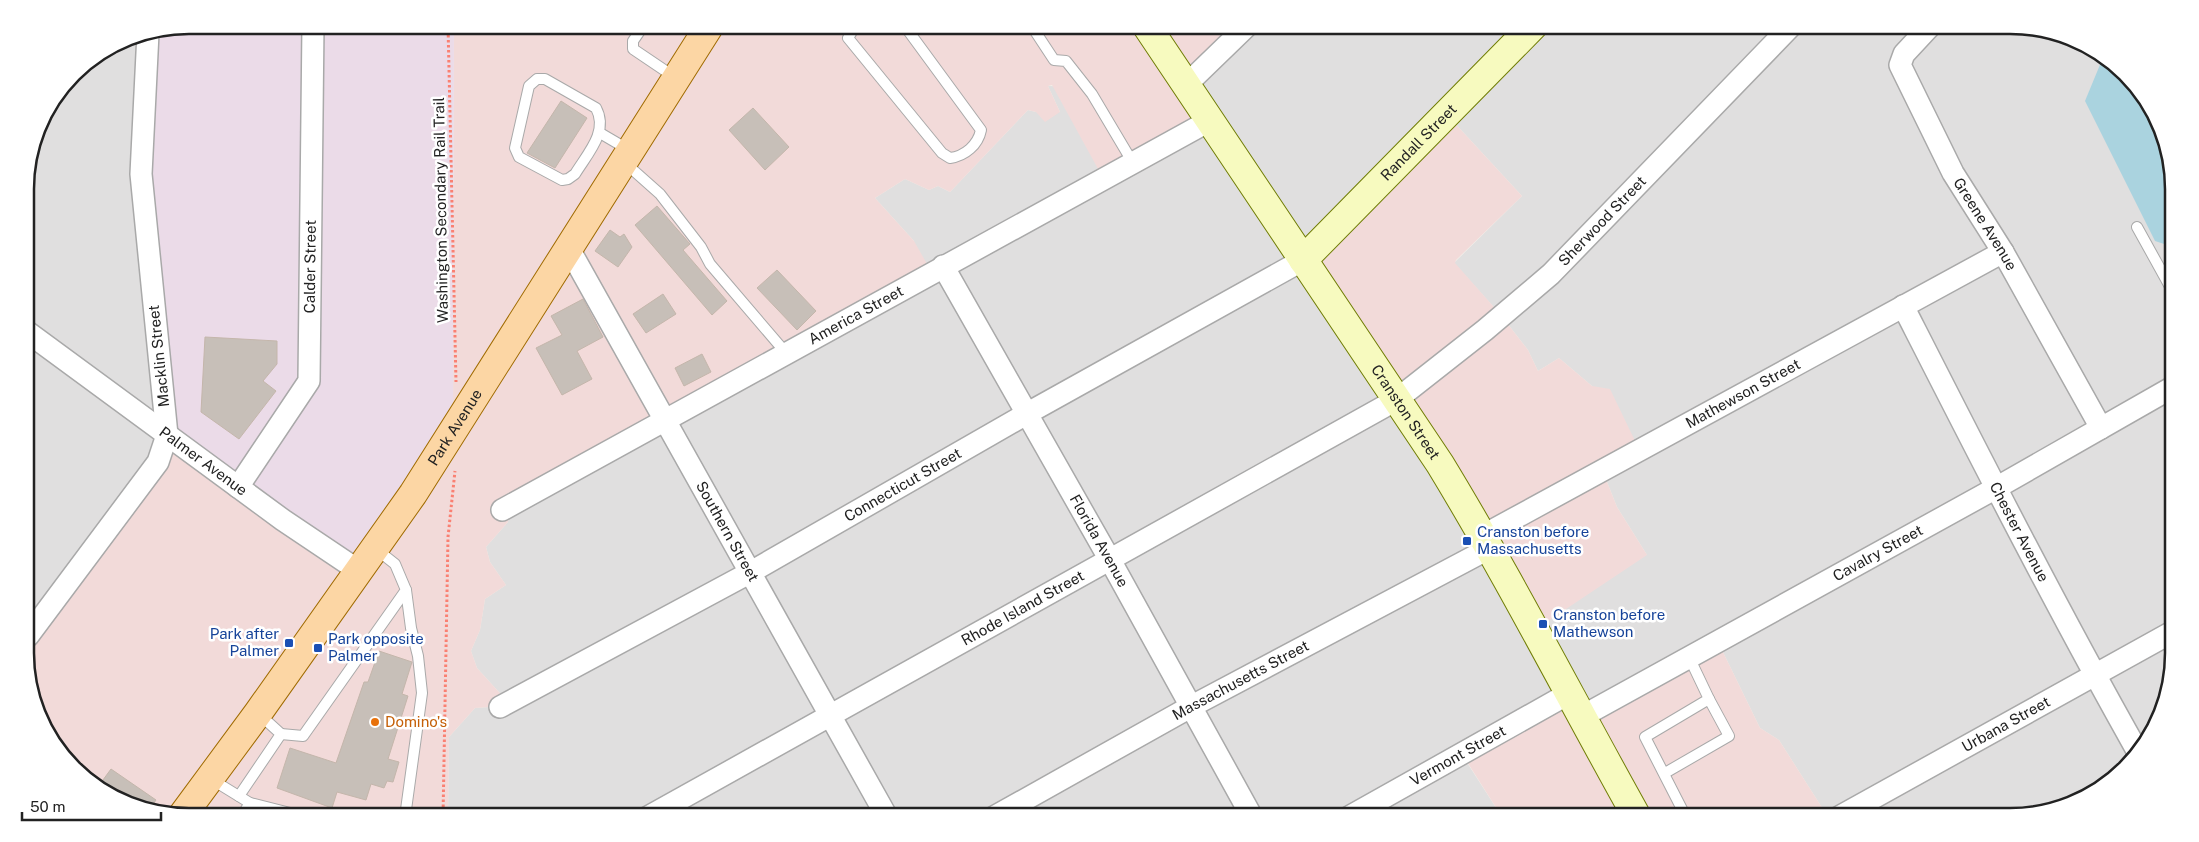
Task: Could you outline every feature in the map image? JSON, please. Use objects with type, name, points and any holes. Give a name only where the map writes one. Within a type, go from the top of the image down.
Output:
[{"type":"main road","name":"Park Avenue","points":[[188,808],[376,549],[456,429],[568,247],[677,79],[702,34]]},
{"type":"main road","name":"Cranston Street","points":[[1152,34],[1440,464],[1487,542],[1574,706],[1632,808]]},
{"type":"main road","name":"Randall Street","points":[[1303,260],[1525,34]]},
{"type":"street","name":"Calder Street","points":[[238,487],[309,381],[313,34]]},
{"type":"street","points":[[1186,85],[1239,34]]},
{"type":"street","name":"Sherwood Street","points":[[1396,400],[1485,330],[1551,274],[1783,34]]},
{"type":"street","name":"Greene Avenue","points":[[1923,34],[1904,54],[1900,65],[1953,173],[2002,252],[2101,428]]},
{"type":"street","name":"Macklin Street","points":[[34,628],[158,462],[167,434],[142,174],[148,40]]},
{"type":"street","name":"America Street","points":[[502,510],[1209,121]]},
{"type":"street","name":"Southern Street","points":[[568,247],[666,419],[882,808]]},
{"type":"street","name":"Mathewson Street","points":[[1487,542],[1903,306],[2002,252]]},
{"type":"street","name":"Connecticut Street","points":[[500,706],[751,572],[1028,413],[1303,260]]},
{"type":"street","name":"Florida Avenue","points":[[944,266],[1192,706],[1247,808]]},
{"type":"street","name":"Chester Avenue","points":[[1903,306],[2094,675],[2134,746]]},
{"type":"street","name":"Palmer Avenue","points":[[34,337],[238,487],[359,571]]},
{"type":"street","name":"Cavalry Street","points":[[1574,706],[1689,657],[1996,488],[2165,392]]},
{"type":"street","name":"Rhode Island Street","points":[[664,808],[1396,400]]},
{"type":"street","name":"Massachusetts Street","points":[[1010,808],[1487,542]]},
{"type":"street","name":"Urbana Street","points":[[1855,808],[2165,635]]},
{"type":"street","name":"Vermont Street","points":[[1367,808],[1574,706]]},
{"type":"lane","points":[[638,34],[633,41],[633,49],[677,79]]},
{"type":"lane","points":[[850,34],[848,38],[942,153],[950,158],[960,157],[979,139],[981,130],[911,34]]},
{"type":"lane","points":[[1037,34],[1054,60],[1066,61],[1092,94],[1133,162]]},
{"type":"lane","points":[[537,78],[545,78],[596,108],[601,124],[600,133],[575,174],[568,179],[562,180],[519,156],[515,148],[529,86],[537,78]]},
{"type":"lane","points":[[600,133],[627,156],[660,194],[701,247],[710,264],[786,353]]},
{"type":"lane","points":[[2137,227],[2165,278]]},
{"type":"lane","points":[[376,549],[395,564],[406,590],[411,628],[418,656],[422,693],[406,808]]},
{"type":"lane","points":[[258,713],[281,734],[303,736],[406,590]]},
{"type":"lane","points":[[1665,773],[1729,736],[1689,657]]},
{"type":"lane","points":[[1682,808],[1665,773],[1644,737],[1709,699]]},
{"type":"lane","points":[[238,796],[281,734]]},
{"type":"lane","points":[[210,778],[250,803],[270,808]]},
{"type":"lane","points":[[247,808],[250,803]]},
{"type":"path","name":"Washington Secondary Rail Trail","points":[[448,34],[456,387]]},
{"type":"path","points":[[443,808],[448,537],[455,468]]},
{"type":"shaded area","points":[[179,34],[454,34],[453,427],[358,563],[178,443],[142,183],[149,39]]},
{"type":"shaded area","points":[[454,34],[1239,34],[1190,85],[1207,119],[1103,178],[1052,85],[1048,86],[1060,112],[1045,122],[1036,112],[1028,110],[950,192],[938,186],[929,190],[905,179],[875,198],[914,241],[931,271],[510,507],[508,522],[486,547],[490,562],[506,585],[485,599],[480,630],[471,651],[477,668],[508,702],[503,706],[475,708],[449,737],[448,808],[168,807],[139,800],[120,792],[87,770],[72,755],[50,722],[42,703],[34,663],[34,631],[168,440],[453,426]]},
{"type":"shaded area","points":[[1240,34],[2010,34],[2031,35],[2060,42],[2096,60],[2116,75],[2165,195],[2165,653],[2164,674],[2160,693],[2144,731],[2120,763],[2105,776],[2070,796],[2041,805],[2020,808],[1822,808],[1779,740],[1760,728],[1720,646],[1464,758],[1496,808],[448,808],[449,737],[475,708],[503,706],[508,702],[477,668],[471,651],[480,630],[485,599],[506,585],[490,562],[486,547],[508,522],[510,507],[914,241],[875,198],[905,179],[929,190],[938,186],[950,192],[1028,110],[1060,112],[1048,86],[1189,89]],"holes":[[[1450,118],[1522,196],[1454,263],[1500,314],[1528,350],[1538,371],[1559,358],[1592,386],[1601,467],[1617,507],[1647,555],[1306,262]]]},
{"type":"shaded area","points":[[149,39],[165,432],[34,631],[34,179],[37,158],[50,120],[60,103],[79,79],[103,60],[120,50]]},
{"type":"shaded area","points":[[1450,118],[1522,196],[1455,263],[1500,314],[1528,350],[1538,371],[1559,358],[1592,386],[1610,389],[1637,445],[1601,467],[1617,507],[1647,555],[1533,631],[1307,267]]},
{"type":"shaded area","points":[[1720,646],[1760,728],[1779,740],[1822,808],[1496,808],[1464,757],[1566,697],[1581,715]]},
{"type":"water","points":[[2101,63],[2120,79],[2144,111],[2153,129],[2164,168],[2165,244],[2155,241],[2085,101]]},
{"type":"building","points":[[561,101],[587,118],[555,168],[527,153]]},
{"type":"building","points":[[753,108],[789,147],[765,170],[729,130]]},
{"type":"building","points":[[657,206],[690,244],[683,250],[727,301],[712,315],[635,225]]},
{"type":"building","points":[[610,230],[620,237],[624,234],[632,247],[618,267],[595,251]]},
{"type":"building","points":[[777,270],[816,311],[797,330],[757,288]]},
{"type":"building","points":[[663,294],[676,314],[646,333],[633,314]]},
{"type":"building","points":[[583,299],[603,337],[577,351],[592,379],[562,395],[536,348],[562,335],[551,316]]},
{"type":"building","points":[[205,337],[277,341],[277,364],[263,381],[276,391],[239,439],[201,412]]},
{"type":"building","points":[[702,354],[711,372],[684,386],[675,368]]},
{"type":"building","name":"Domino's","points":[[379,651],[412,662],[402,694],[408,696],[388,759],[399,762],[393,782],[387,781],[384,788],[371,784],[366,800],[337,792],[332,808],[277,788],[290,748],[336,763],[364,682],[368,682]]},
{"type":"building","points":[[111,769],[156,800],[153,804],[139,800],[102,781]]},
{"type":"place","name":"Cranston before Massachusetts","points":[[1467,541]]},
{"type":"place","name":"Cranston before Mathewson","points":[[1543,624]]},
{"type":"place","name":"Park after Palmer","points":[[289,643]]},
{"type":"place","name":"Park opposite Palmer","points":[[318,648]]},
{"type":"place","name":"Domino's","points":[[375,722]]}]
